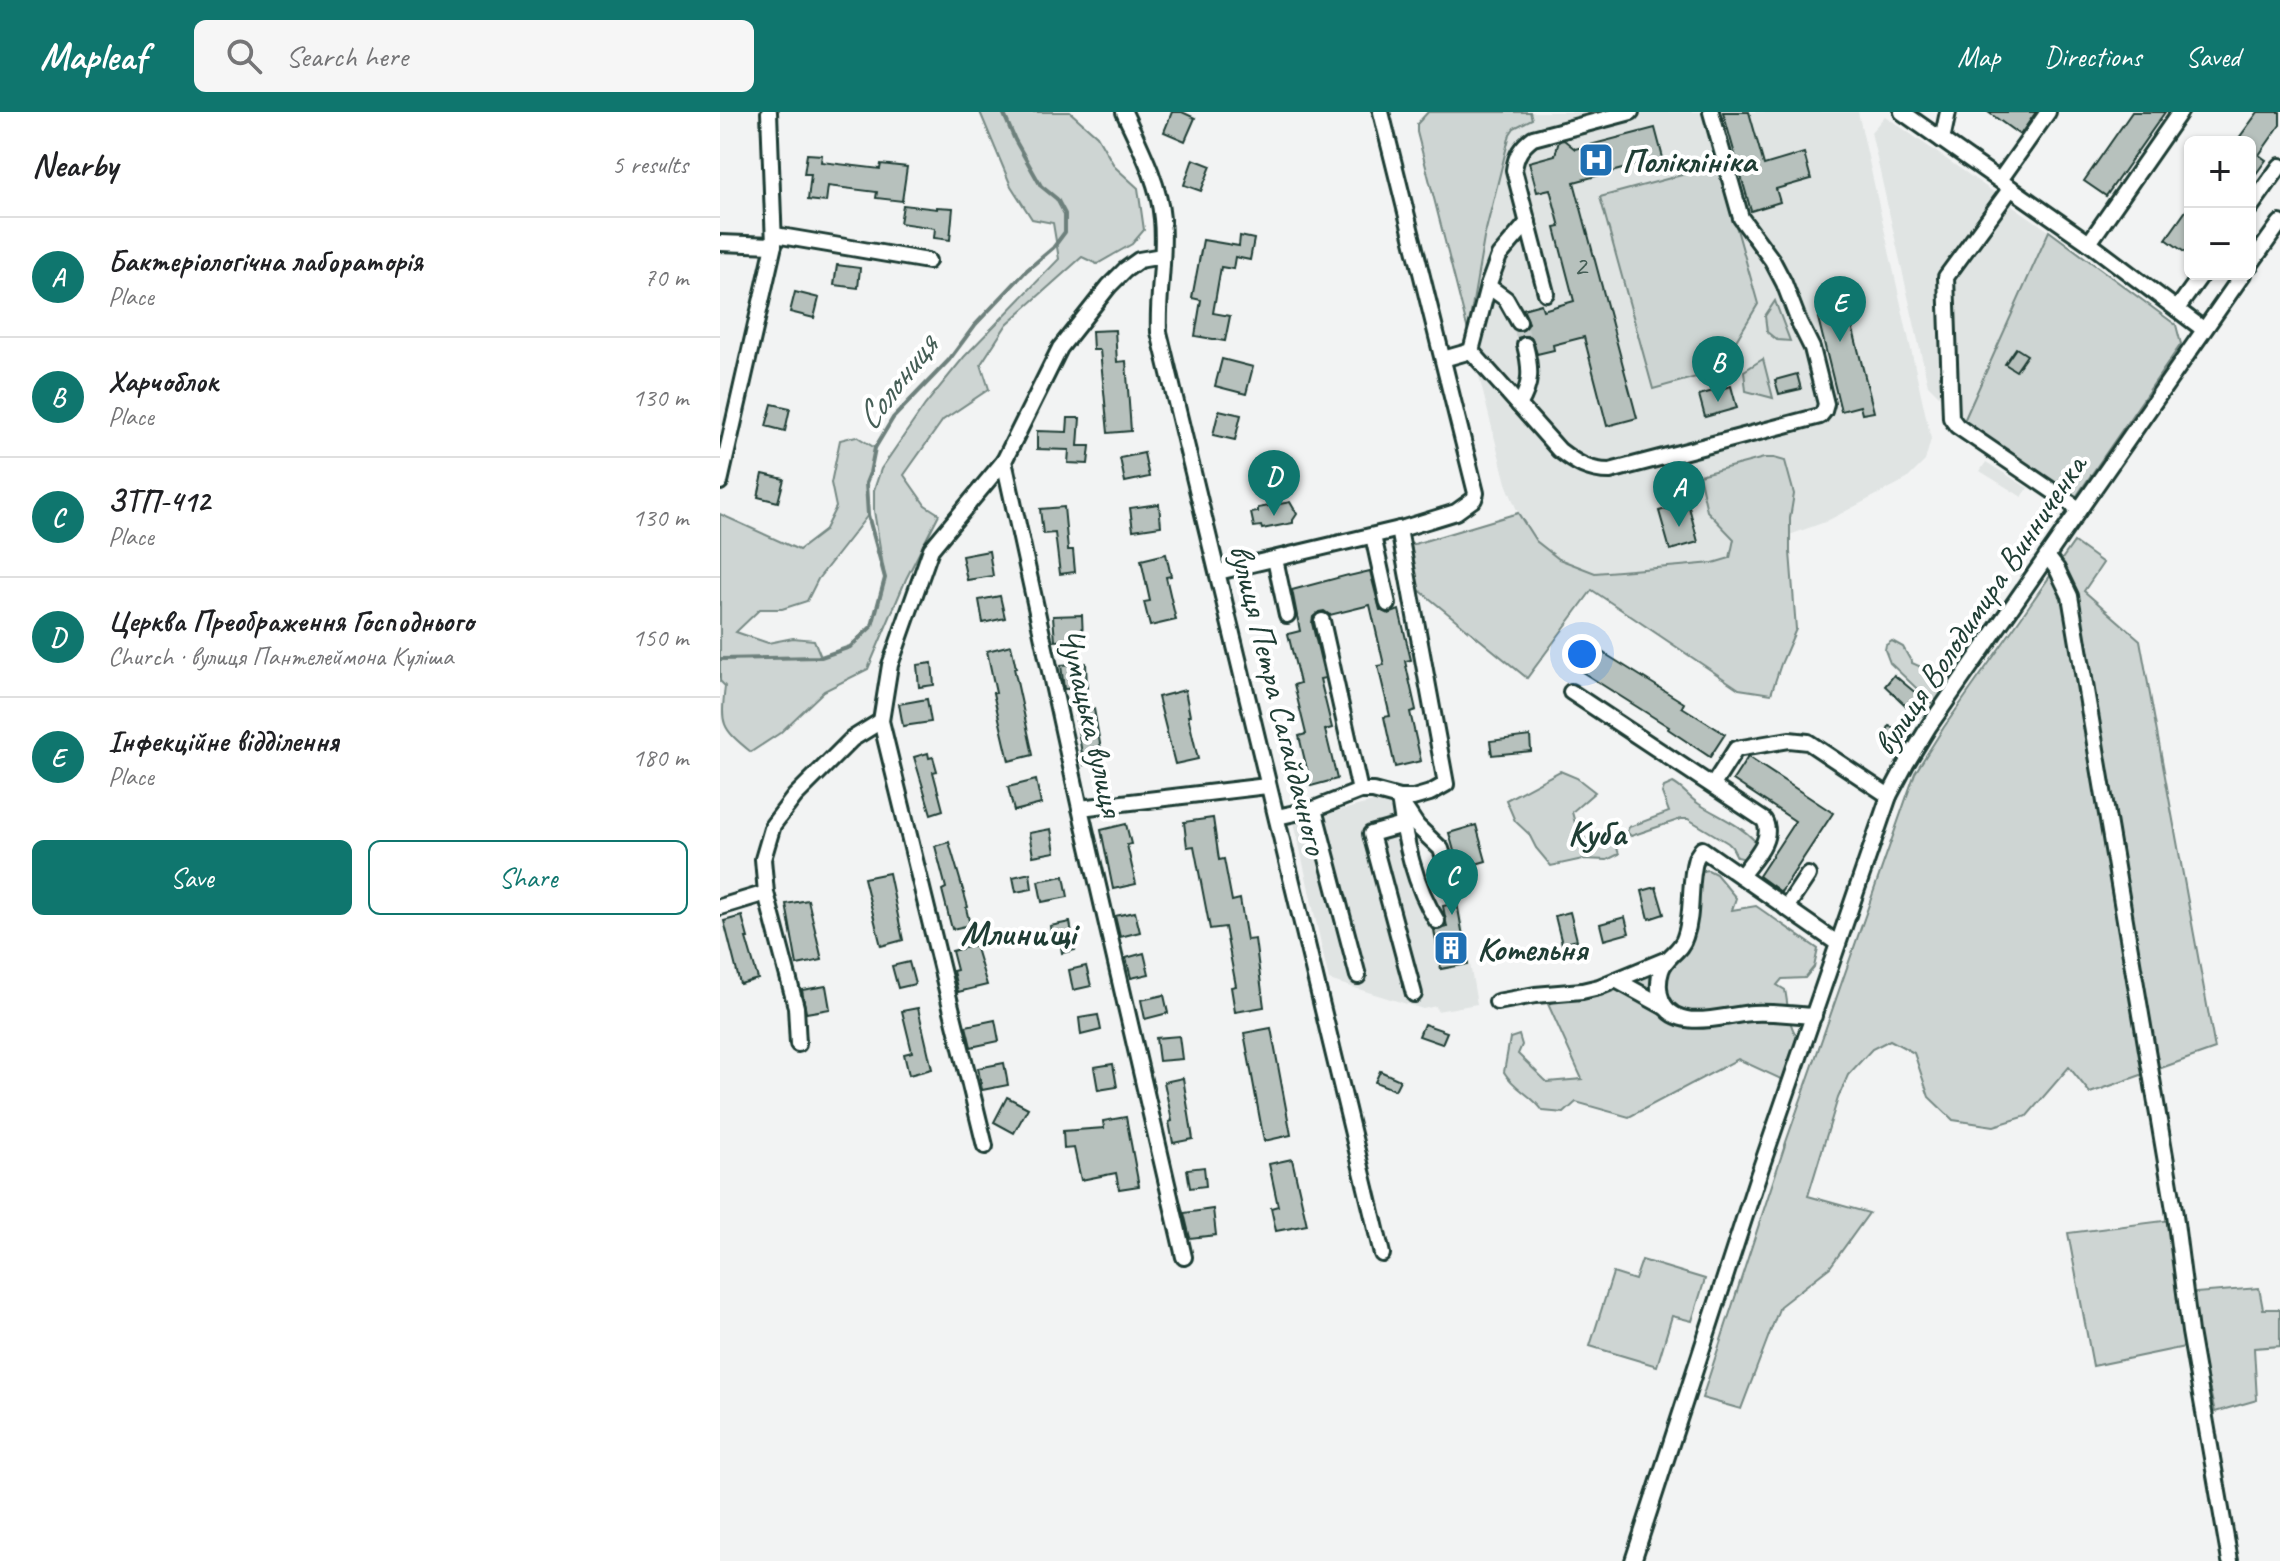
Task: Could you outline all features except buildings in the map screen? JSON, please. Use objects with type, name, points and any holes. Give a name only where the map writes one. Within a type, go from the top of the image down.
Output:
[{"type":"street","points":[[720,482],[774,240],[769,112]]},
{"type":"street","name":"вулиця Петра Сагайдачного","points":[[1124,112],[1159,200],[1162,219],[1159,332],[1382,1254]]},
{"type":"street","points":[[1218,572],[1399,529],[1456,512],[1474,499],[1476,493],[1381,112]]},
{"type":"street","points":[[1546,293],[1514,170],[1521,147],[1533,138],[1631,112]]},
{"type":"street","points":[[1471,351],[1559,450],[1576,463],[1598,471],[1610,471],[1814,419],[1824,411],[1826,404],[1812,348],[1772,260],[1741,218],[1711,112]]},
{"type":"street","points":[[1902,112],[2089,243],[2203,329]]},
{"type":"street","points":[[1942,140],[1948,112]]},
{"type":"street","points":[[2048,112],[1946,277],[1951,418],[1957,426],[2079,509]]},
{"type":"street","points":[[2089,243],[2180,112]]},
{"type":"street","points":[[2256,200],[2280,166]]},
{"type":"street","points":[[1471,351],[1499,256],[1528,222]]},
{"type":"street","points":[[2256,257],[2280,223]]},
{"type":"street","points":[[720,243],[774,240],[928,261]]},
{"type":"street","points":[[985,1146],[881,721],[890,665],[931,549],[1004,461],[1060,348],[1125,270],[1139,260],[1162,256]]},
{"type":"street","points":[[2177,309],[2198,280]]},
{"type":"street","name":"вулиця Володимира Винниченка","points":[[1633,1561],[1757,1179],[1889,796],[1929,726],[2239,280]]},
{"type":"street","points":[[1488,286],[1506,299],[1519,322]]},
{"type":"street","points":[[1519,405],[1529,387],[1531,373],[1525,345]]},
{"type":"street","points":[[1443,359],[1471,351]]},
{"type":"street","name":"Чумацька вулиця","points":[[1004,461],[1080,808],[1184,1257]]},
{"type":"street","points":[[1277,817],[1314,809],[1360,791],[1413,798],[1446,784],[1399,529]]},
{"type":"street","points":[[1373,536],[1388,604]]},
{"type":"street","points":[[2047,556],[2070,596],[2230,1561]]},
{"type":"street","points":[[1275,559],[1287,615]]},
{"type":"street","points":[[1322,621],[1360,791]]},
{"type":"street","points":[[1571,692],[1764,820],[1768,827],[1764,844],[1741,876]]},
{"type":"street","points":[[798,1044],[796,1007],[766,893],[763,859],[773,825],[795,796],[852,739],[881,721]]},
{"type":"street","points":[[1713,785],[1736,749],[1789,740],[1808,742],[1889,796]]},
{"type":"street","points":[[1080,808],[1267,786]]},
{"type":"street","points":[[1399,798],[1422,896],[1437,921]]},
{"type":"street","points":[[1399,798],[1417,826],[1441,849],[1449,874]]},
{"type":"street","points":[[1314,809],[1358,976]]},
{"type":"street","points":[[1403,825],[1371,834],[1414,994]]},
{"type":"street","points":[[1497,1002],[1582,991],[1674,955],[1685,940],[1693,865],[1702,849],[1837,943]]},
{"type":"street","points":[[1786,908],[1808,875]]},
{"type":"street","points":[[720,907],[766,893]]},
{"type":"street","points":[[1665,960],[1659,984],[1665,1007]]},
{"type":"street","points":[[1616,980],[1673,1014],[1692,1020],[1759,1012],[1814,1016]]},
{"type":"shaded area","points":[[980,112],[1070,112],[1097,136],[1115,167],[1138,188],[1144,230],[1132,244],[1097,264],[1082,257],[1007,324],[981,364],[989,389],[943,420],[904,475],[925,505],[939,514],[906,579],[868,669],[824,691],[780,733],[751,752],[728,730],[723,717],[725,686],[720,681],[720,514],[799,550],[824,531],[836,507],[831,483],[840,440],[856,436],[875,448],[866,483],[868,515],[818,579],[807,601],[782,609],[760,609],[736,632],[768,643],[793,638],[814,640],[821,657],[850,647],[872,626],[885,578],[874,511],[874,490],[881,469],[925,405],[964,357],[1059,259],[1053,223],[1032,219],[1011,186]]},
{"type":"shaded area","points":[[1428,112],[1858,112],[1931,439],[1925,461],[1907,479],[1825,522],[1713,563],[1596,573],[1559,559],[1536,541],[1518,513],[1506,483],[1417,132],[1417,124]]},
{"type":"shaded area","points":[[1428,112],[1530,112],[1532,119],[1514,128],[1510,134],[1484,238],[1468,331],[1417,132],[1417,124]]},
{"type":"shaded area","points":[[1885,116],[2049,231],[1964,421],[1928,385],[1871,132]]},
{"type":"shaded area","points":[[1719,165],[1758,304],[1718,371],[1653,389],[1600,197]]},
{"type":"shaded area","points":[[2049,231],[2176,325],[2181,344],[2076,497],[1964,421]]},
{"type":"shaded area","points":[[1775,301],[1790,341],[1777,340],[1767,332],[1765,316]]},
{"type":"shaded area","points":[[1763,359],[1773,398],[1746,391],[1744,371]]},
{"type":"shaded area","points":[[1764,458],[1785,461],[1794,494],[1790,552],[1796,629],[1771,694],[1739,689],[1592,590],[1527,678],[1418,589],[1411,545],[1518,513],[1536,541],[1559,559],[1595,573],[1713,563],[1730,558],[1734,539],[1707,511],[1699,475]]},
{"type":"shaded area","points":[[1986,462],[2028,488],[2022,497],[1980,471]]},
{"type":"shaded area","points":[[2074,542],[2103,563],[2084,591],[2140,640],[2215,1049],[2090,1093],[2069,1067],[2027,1116],[1994,1126],[1953,1120],[1929,1097],[1914,1053],[1890,1040],[1872,1049],[1848,1075],[1808,1196],[1869,1213],[1830,1267],[1780,1306],[1741,1409],[1702,1398],[1786,1142],[1915,773]]},
{"type":"shaded area","points":[[1892,641],[1903,647],[1912,663],[1932,672],[1963,654],[1968,661],[1935,706],[1890,663],[1885,650]]},
{"type":"shaded area","points":[[1560,771],[1577,778],[1595,792],[1572,812],[1577,830],[1588,841],[1611,831],[1619,854],[1607,860],[1583,859],[1551,866],[1529,834],[1515,821],[1506,800]]},
{"type":"shaded area","points":[[1673,783],[1695,802],[1735,825],[1755,841],[1756,846],[1746,859],[1737,857],[1728,843],[1688,819],[1631,836],[1627,832],[1629,827],[1669,812],[1662,793],[1664,787]]},
{"type":"shaded area","points":[[1389,798],[1416,904],[1458,895],[1477,1004],[1437,1011],[1436,1006],[1423,1009],[1329,980],[1294,822]]},
{"type":"shaded area","points":[[1708,870],[1716,874],[1736,898],[1732,910],[1756,906],[1818,949],[1814,967],[1805,978],[1782,979],[1777,985],[1785,990],[1791,1023],[1800,1040],[1785,1081],[1738,1059],[1629,1117],[1576,1102],[1564,1113],[1543,1111],[1504,1072],[1510,1038],[1519,1035],[1522,1045],[1518,1054],[1547,1082],[1582,1079],[1548,1004],[1675,961],[1698,874]]},
{"type":"shaded area","points":[[2171,1220],[2183,1294],[2259,1288],[2263,1309],[2280,1309],[2280,1346],[2254,1348],[2257,1400],[2215,1412],[2199,1344],[2093,1366],[2068,1233]]},
{"type":"shaded area","points":[[1642,1260],[1705,1279],[1692,1321],[1672,1316],[1657,1366],[1590,1346],[1613,1273],[1635,1280]]},
{"type":"waterway","name":"Солониця","points":[[720,659],[821,657],[850,647],[872,626],[885,578],[868,515],[866,483],[875,448],[893,418],[949,360],[975,325],[1027,270],[1053,248],[1065,232],[1065,214],[1057,199],[1041,186],[1003,112]]},
{"type":"tunnel","points":[[1519,322],[1525,345]]},
{"type":"place","name":"Поліклініка","points":[[1596,160]]},
{"type":"place","name":"Інфекційне відділення","points":[[1840,342]]},
{"type":"place","name":"Харчоблок","points":[[1718,402]]},
{"type":"place","name":"Церква Преображення Господнього","points":[[1274,516]]},
{"type":"place","name":"Бактеріологічна лабораторія","points":[[1679,527]]},
{"type":"place","name":"ЗТП-412","points":[[1452,915]]},
{"type":"place","name":"Котельня","points":[[1451,948]]},
{"type":"district","name":"Куба","points":[[1597,833]]},
{"type":"district","name":"Млинищі","points":[[1018,933]]}]
